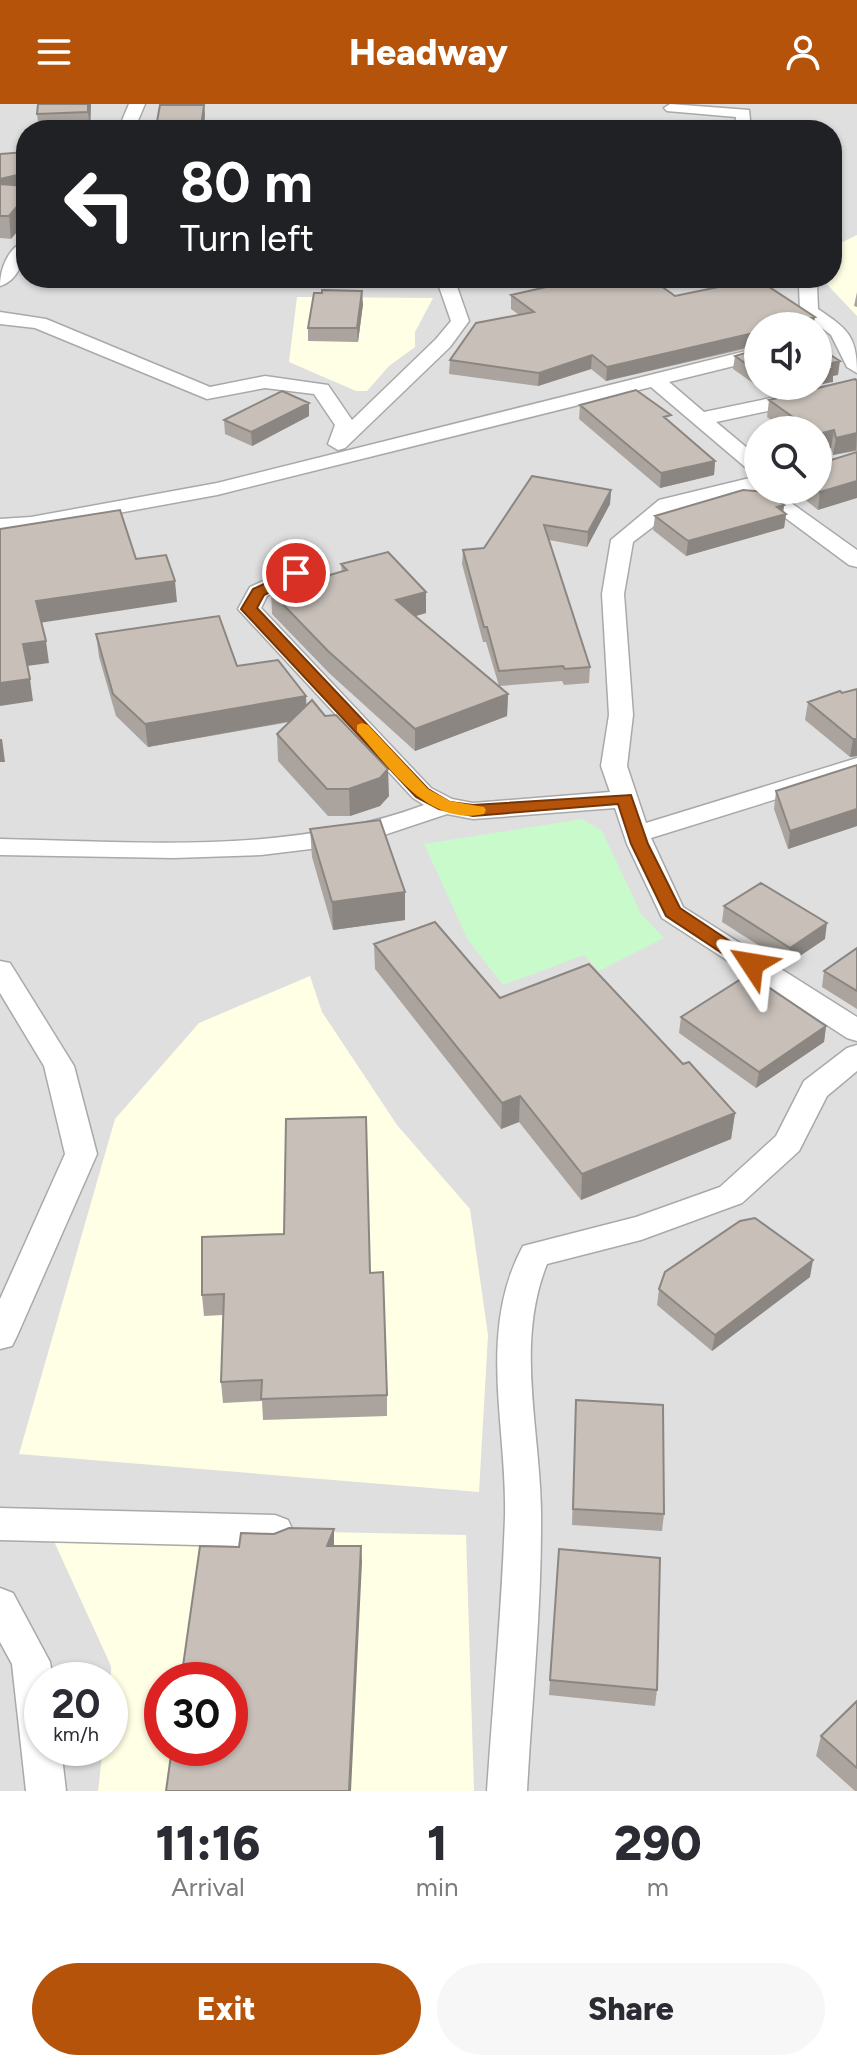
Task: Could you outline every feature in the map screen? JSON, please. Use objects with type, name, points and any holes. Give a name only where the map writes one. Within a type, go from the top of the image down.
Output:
[{"type":"street","points":[[672,108],[744,113],[744,120]]},
{"type":"street","points":[[0,281],[16,259]]},
{"type":"street","points":[[316,465],[443,343],[460,321],[448,288]]},
{"type":"street","points":[[808,288],[809,311],[839,332],[857,367]]},
{"type":"street","points":[[0,318],[39,323],[207,393],[222,394],[254,383],[272,382],[321,389],[345,425],[340,442]]},
{"type":"street","points":[[832,334],[839,332]]},
{"type":"street","points":[[0,525],[31,523],[217,489],[744,358]]},
{"type":"street","points":[[656,381],[700,419],[744,468]]},
{"type":"street","points":[[700,419],[857,386]]},
{"type":"street","points":[[744,486],[667,505],[622,540],[613,594],[621,715],[614,766],[637,834],[672,912],[857,1031]]},
{"type":"street","points":[[784,504],[857,560]]},
{"type":"street","points":[[296,573],[258,592],[249,609],[422,793],[445,806],[473,811],[625,799]]},
{"type":"street","points":[[637,834],[857,766]]},
{"type":"street","points":[[0,847],[232,851],[348,837],[392,826],[445,806]]},
{"type":"street","points":[[0,970],[59,1066],[81,1154],[0,1336]]},
{"type":"street","points":[[507,1791],[523,1511],[514,1339],[522,1279],[535,1255],[641,1228],[731,1195],[788,1143],[815,1089],[857,1055]]},
{"type":"street","points":[[0,1524],[275,1531]]},
{"type":"street","points":[[0,1605],[31,1662],[46,1791]]},
{"type":"shaded area","points":[[0,104],[857,104],[857,1791],[0,1791]]},
{"type":"shaded area","points":[[857,235],[857,316],[830,288],[842,288],[842,242]]},
{"type":"shaded area","points":[[297,297],[433,298],[415,332],[415,347],[389,366],[367,391],[356,391],[289,362]]},
{"type":"shaded area","points":[[310,976],[322,1012],[397,1125],[470,1209],[488,1335],[479,1492],[19,1454],[115,1119],[199,1023]]},
{"type":"shaded area","points":[[47,1526],[466,1535],[474,1791],[98,1791],[101,1766],[128,1766],[128,1662],[109,1662]]},
{"type":"green space","points":[[582,819],[602,831],[641,914],[664,938],[599,971],[584,955],[503,985],[468,940],[424,844]]},
{"type":"building","points":[[38,104],[88,104],[88,112],[37,114]]},
{"type":"building","points":[[160,105],[204,105],[202,120],[157,120]]},
{"type":"building","points":[[16,153],[16,175],[0,179],[0,154]]},
{"type":"building","points":[[0,184],[16,185],[16,208],[9,216],[0,216]]},
{"type":"building","points":[[542,288],[664,288],[675,296],[714,288],[771,288],[807,312],[744,312],[744,335],[607,367],[592,355],[539,373],[450,360],[476,323],[534,312],[511,295]]},
{"type":"building","points":[[322,290],[362,291],[357,328],[308,328],[314,293],[322,293]]},
{"type":"building","points":[[744,353],[744,362],[735,356]]},
{"type":"building","points":[[857,381],[857,433],[836,438],[832,430],[832,416],[791,416],[769,400],[832,400],[832,385]]},
{"type":"building","points":[[636,390],[671,415],[664,417],[715,461],[661,473],[580,405]]},
{"type":"building","points":[[282,391],[309,403],[251,432],[224,420]]},
{"type":"building","points":[[857,452],[857,481],[832,488],[832,460]]},
{"type":"building","points":[[532,476],[611,490],[588,532],[544,525],[590,667],[499,671],[487,627],[484,627],[463,550],[484,548]]},
{"type":"building","points":[[743,490],[744,504],[783,504],[777,507],[786,514],[688,541],[655,516]]},
{"type":"building","points":[[120,510],[136,559],[166,555],[175,581],[36,601],[46,641],[23,644],[30,679],[0,683],[0,529]]},
{"type":"building","points":[[388,552],[426,592],[396,600],[508,694],[415,729],[328,651],[271,592],[347,570],[341,564]]},
{"type":"building","points":[[219,616],[237,666],[278,660],[306,696],[145,724],[113,694],[96,634]]},
{"type":"building","points":[[857,689],[857,739],[853,739],[808,702],[840,691]]},
{"type":"building","points":[[312,700],[325,716],[336,715],[388,769],[380,778],[349,789],[327,789],[277,734]]},
{"type":"building","points":[[857,765],[857,809],[790,831],[776,791]]},
{"type":"building","points":[[380,820],[405,892],[332,902],[310,829]]},
{"type":"building","points":[[761,883],[827,923],[790,948],[724,906]]},
{"type":"building","points":[[435,922],[500,998],[589,964],[683,1064],[689,1062],[735,1113],[582,1174],[520,1096],[502,1103],[374,944]]},
{"type":"building","points":[[857,948],[857,991],[824,971]]},
{"type":"building","points":[[749,974],[826,1026],[759,1072],[681,1017]]},
{"type":"building","points":[[366,1117],[370,1273],[383,1272],[387,1395],[261,1399],[262,1380],[221,1382],[224,1294],[202,1295],[202,1237],[284,1234],[286,1119]]},
{"type":"building","points":[[755,1218],[813,1260],[715,1335],[659,1289],[665,1272],[740,1221]]},
{"type":"building","points":[[576,1400],[663,1405],[664,1514],[573,1509]]},
{"type":"building","points":[[289,1528],[334,1529],[327,1546],[361,1546],[349,1791],[166,1791],[169,1766],[248,1766],[248,1662],[184,1662],[200,1546],[239,1547],[241,1533],[274,1534]]},
{"type":"building","points":[[559,1549],[660,1558],[657,1690],[550,1680]]},
{"type":"building","points":[[857,1701],[857,1768],[821,1736]]},
{"type":"slow traffic","points":[[362,728],[422,793],[445,806],[478,810]]},
{"type":"route","points":[[296,573],[258,592],[249,609],[256,620],[342,706],[422,793],[445,806],[473,811],[625,799],[640,844],[672,912],[752,964]]}]
